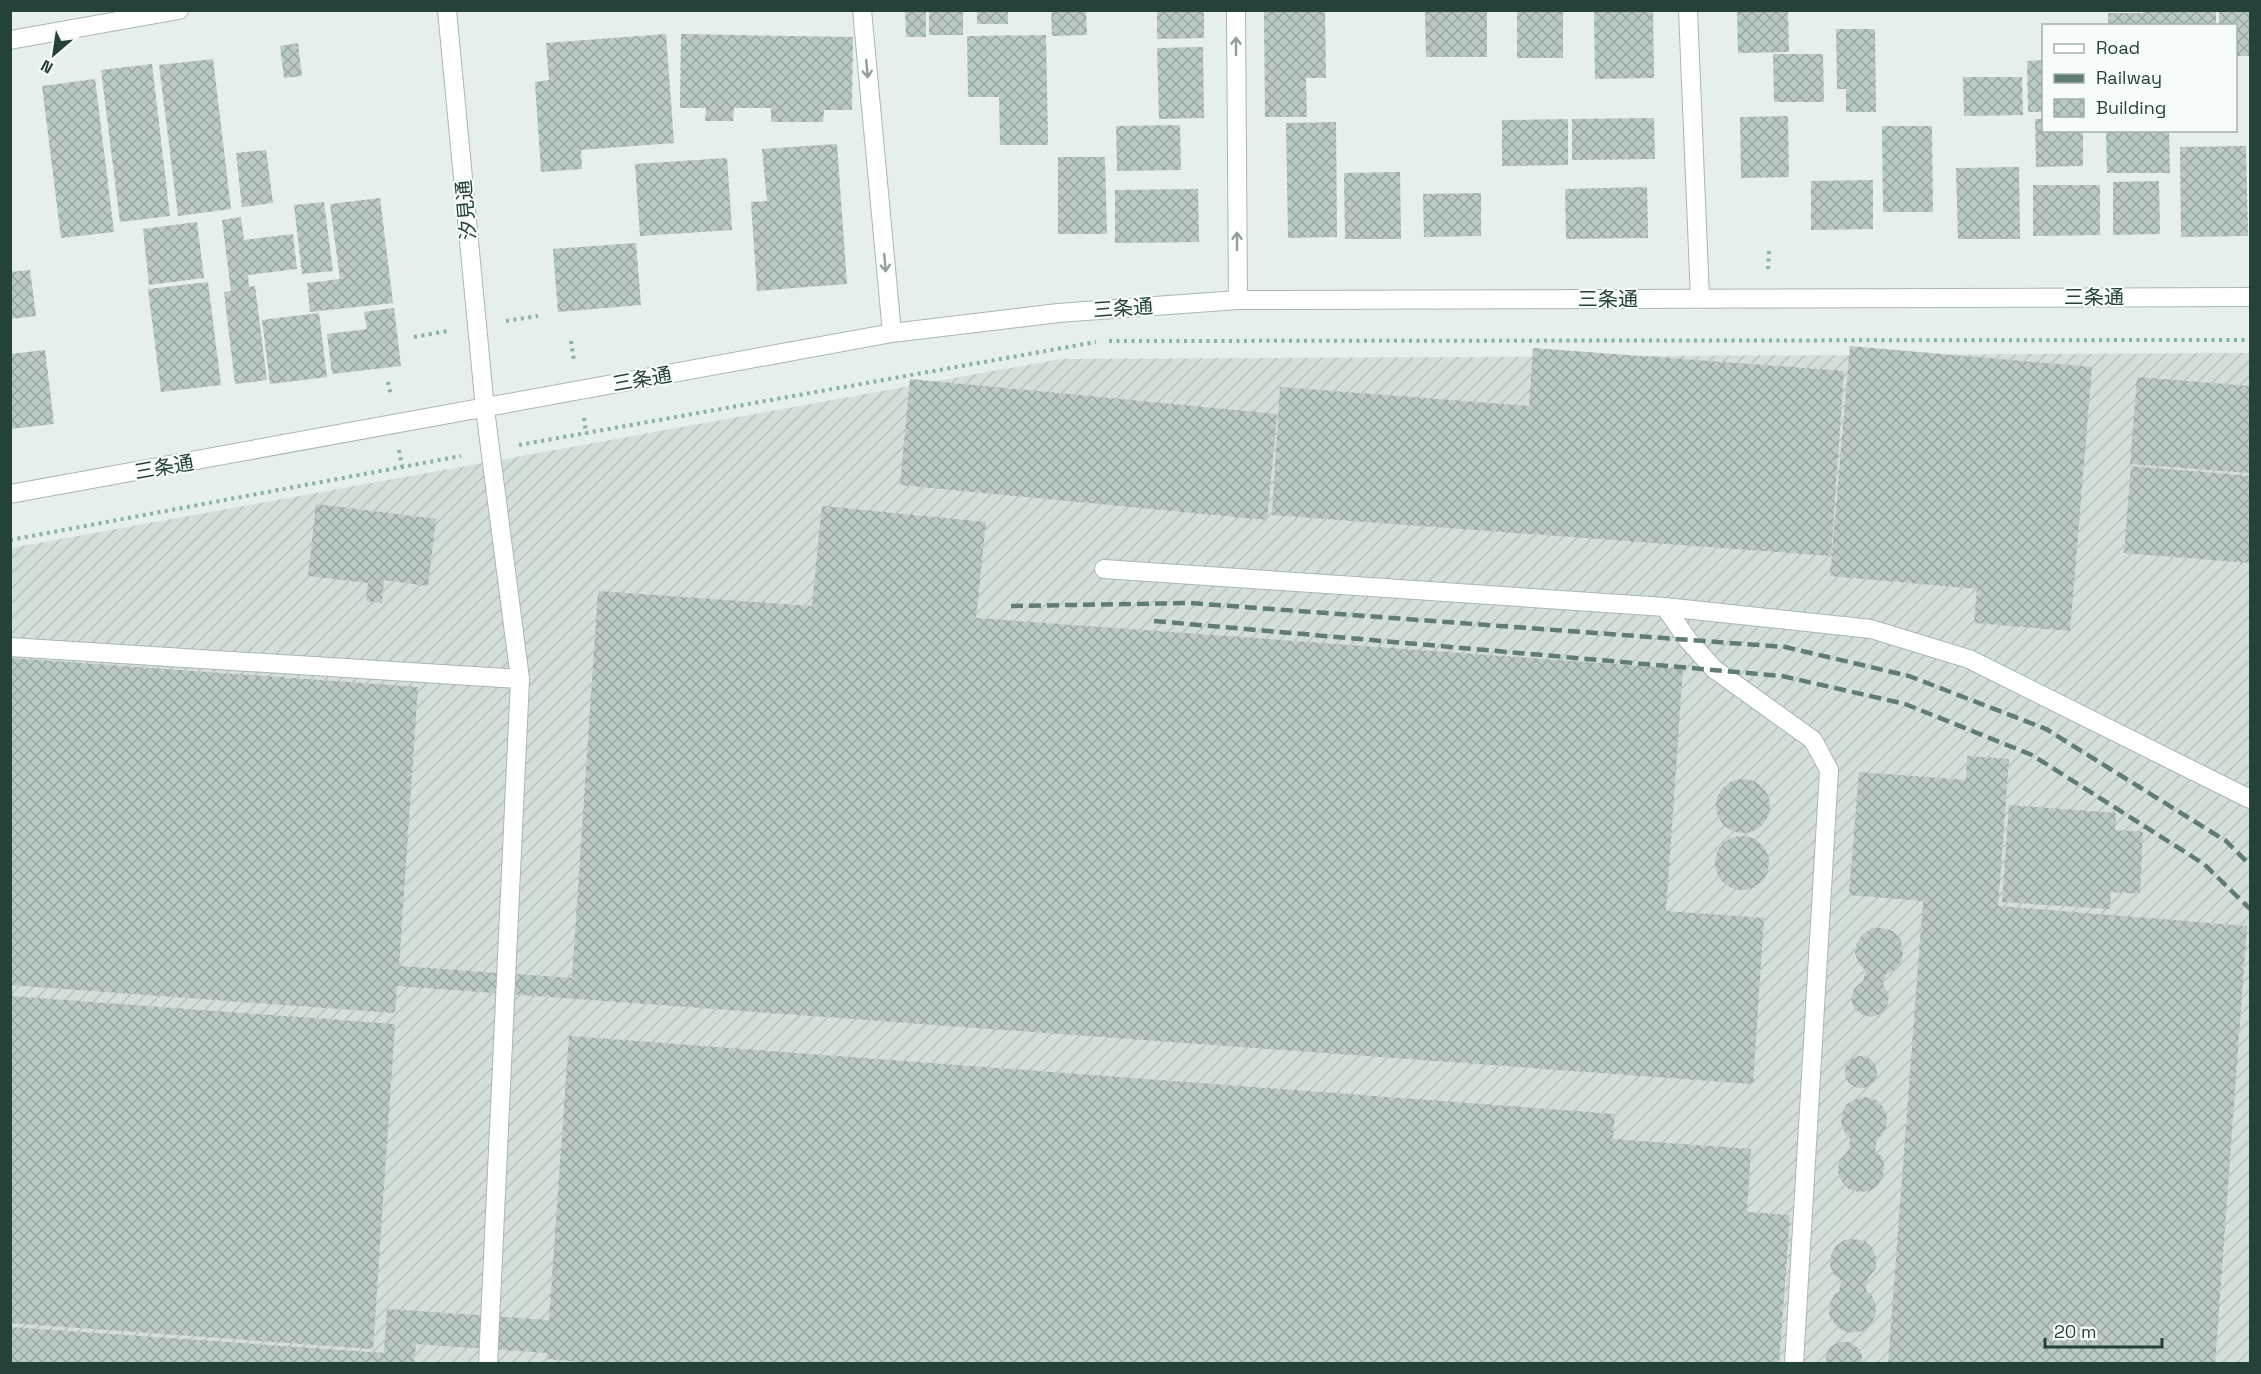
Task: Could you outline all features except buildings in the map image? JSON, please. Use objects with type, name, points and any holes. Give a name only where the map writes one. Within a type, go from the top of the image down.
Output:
[{"type":"street","points":[[10,40],[179,10]]},
{"type":"street","name":"汐見通","points":[[447,10],[485,409],[520,679],[488,1364]]},
{"type":"street","points":[[862,10],[892,333]]},
{"type":"street","points":[[1236,10],[1238,300]]},
{"type":"street","points":[[1688,10],[1700,298]]},
{"type":"street","name":"三条通","points":[[10,494],[892,333],[1058,313],[1238,300],[2250,297]]},
{"type":"street","points":[[1104,569],[1665,607],[1871,629],[1970,659],[2250,799]]},
{"type":"street","points":[[1665,607],[1688,640],[1714,669],[1813,740],[1829,770],[1794,1364]]},
{"type":"street","points":[[10,647],[520,679]]},
{"type":"path","points":[[10,540],[490,450],[1100,341],[2250,340]]},
{"type":"shaded area","points":[[2250,353],[2250,1363],[11,1364],[11,548],[1060,359]]},
{"type":"railway","points":[[1011,606],[1190,603],[1785,647],[1909,676],[2046,729],[2226,841],[2250,865]]},
{"type":"railway","points":[[1154,621],[1782,676],[1905,704],[2032,755],[2204,864],[2250,909]]}]
